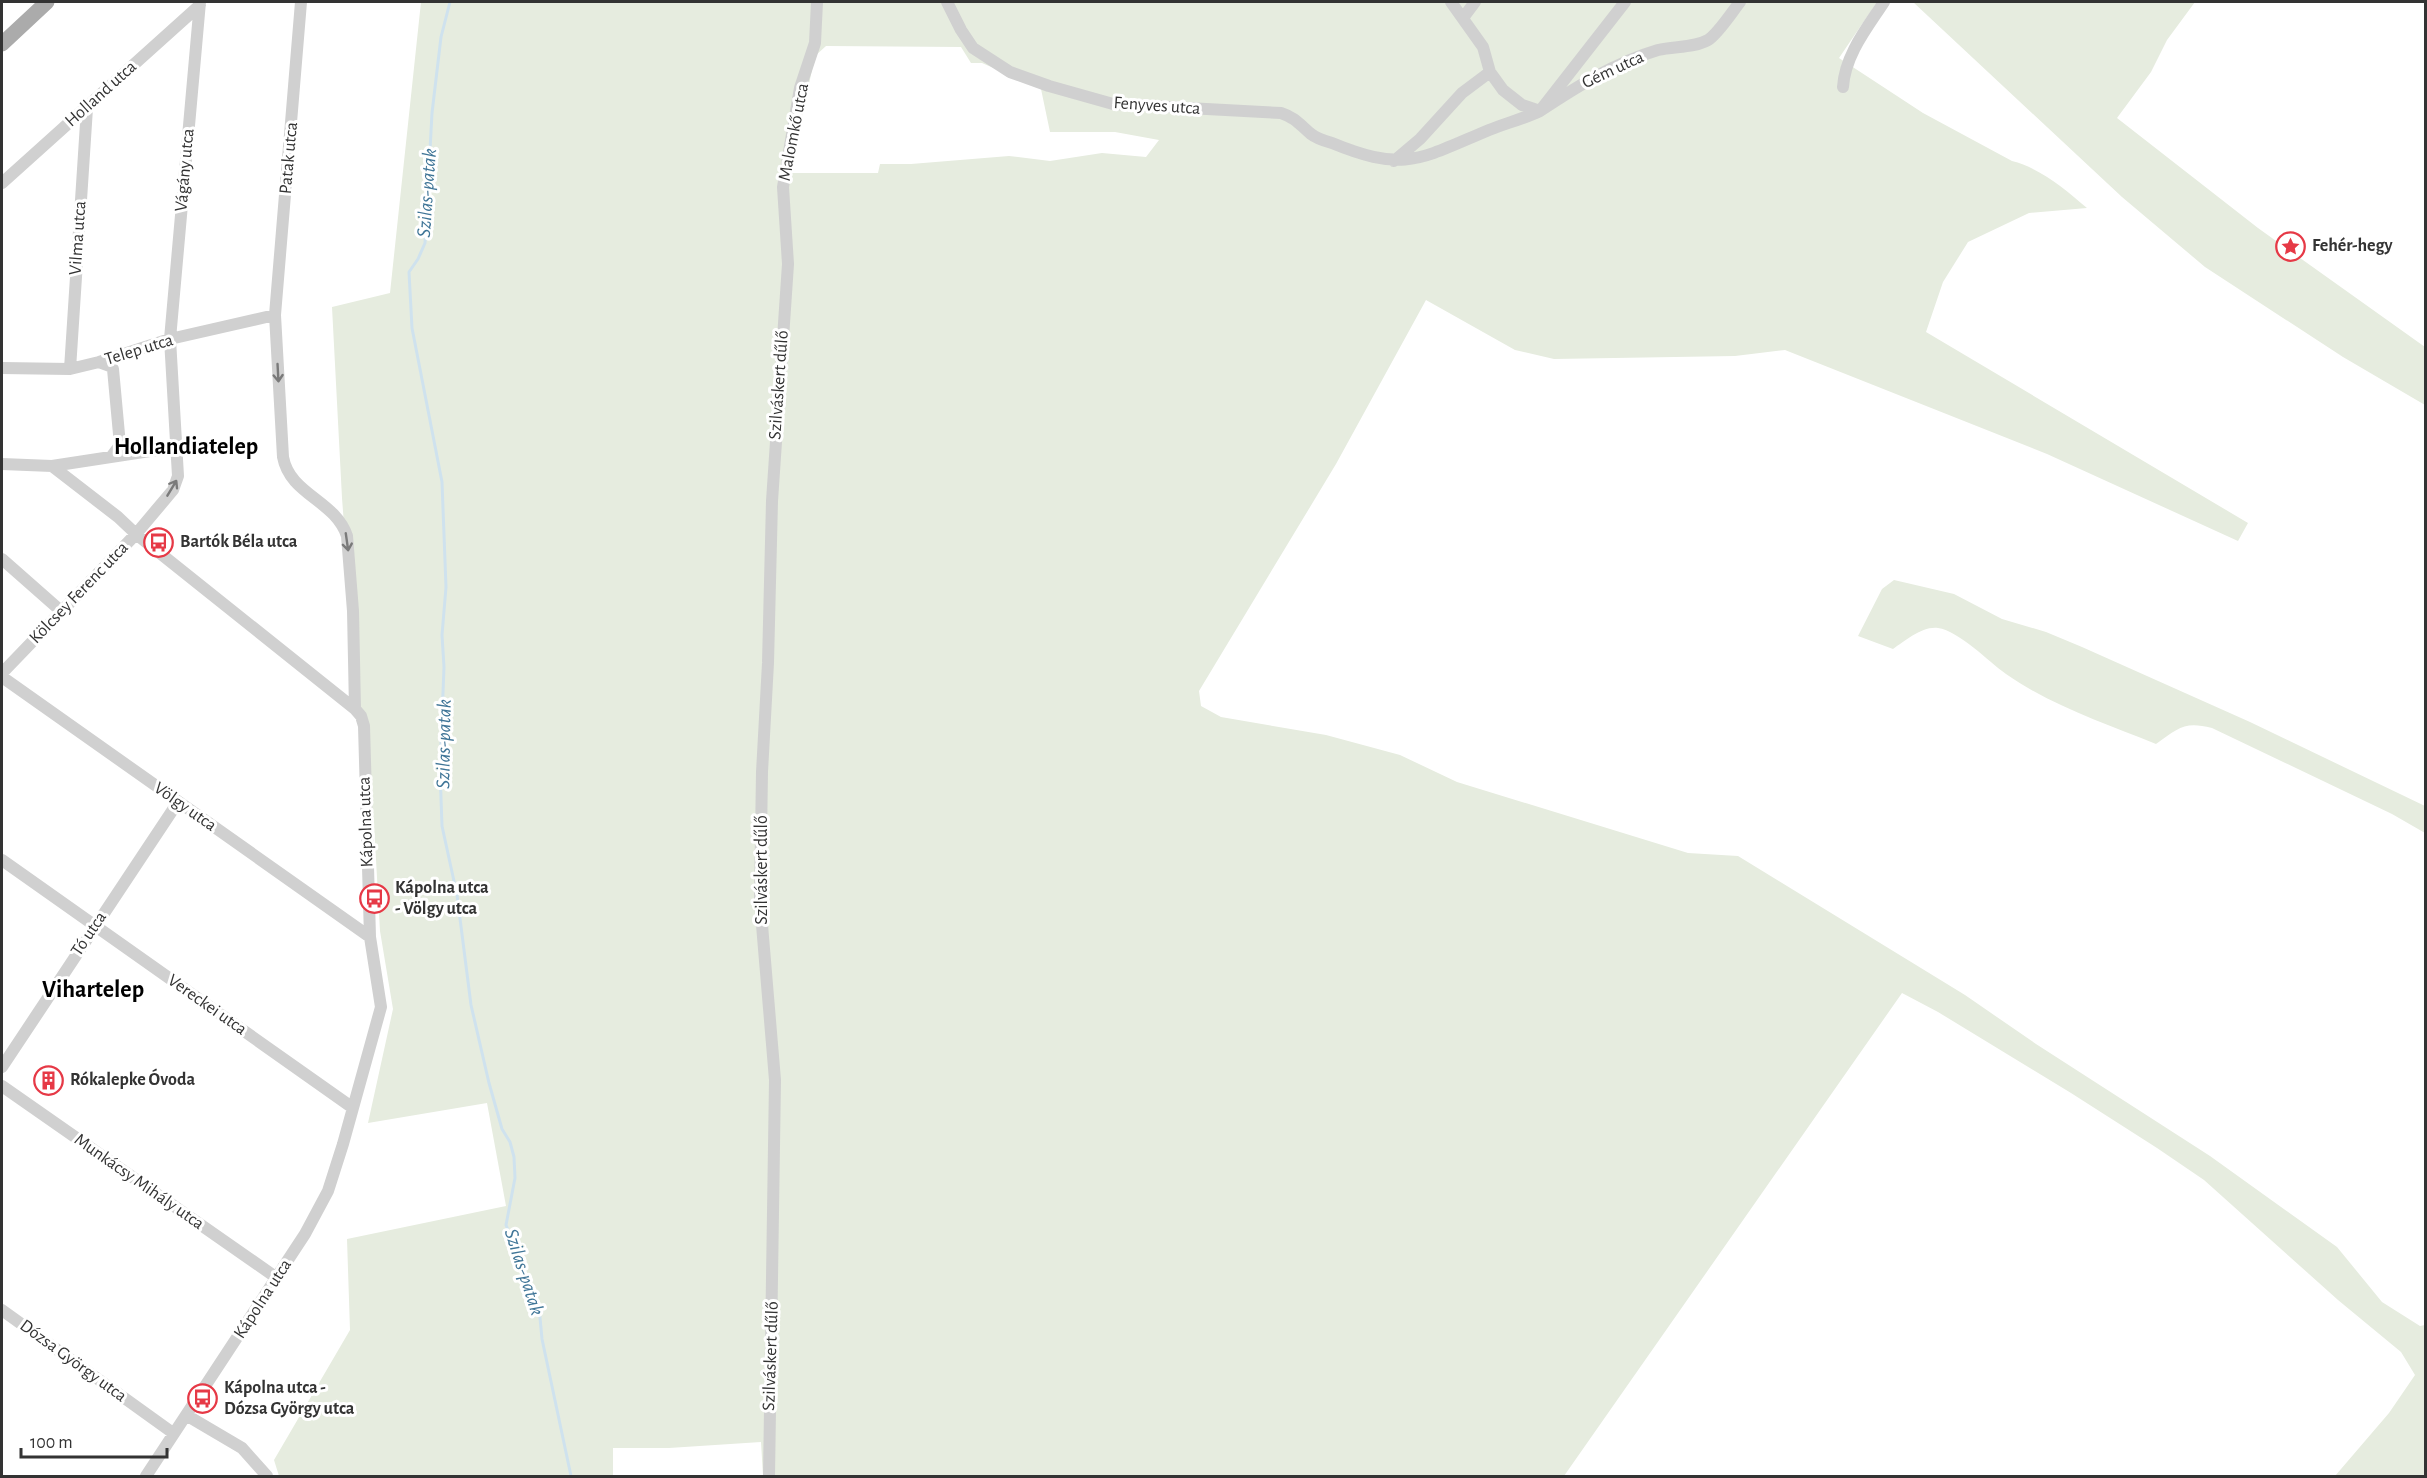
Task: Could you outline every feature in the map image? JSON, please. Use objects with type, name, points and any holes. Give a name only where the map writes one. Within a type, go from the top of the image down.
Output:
[{"type":"main road","points":[[2,44],[47,2]]},
{"type":"street","name":"Patak utca","points":[[275,315],[301,2]]},
{"type":"street","name":"Malomkő utca","points":[[788,264],[783,208],[784,172],[800,88],[815,43],[817,2]]},
{"type":"street","name":"Fenyves utca","points":[[947,2],[973,48],[1010,72],[1049,86],[1113,104],[1281,114],[1293,117],[1312,135],[1333,144],[1367,156],[1394,161],[1426,157],[1488,130],[1522,120],[1540,111]]},
{"type":"street","points":[[1451,2],[1483,47],[1490,72],[1503,90],[1522,105],[1540,111],[1625,2]]},
{"type":"street","points":[[1463,18],[1475,2]]},
{"type":"street","name":"Gém utca","points":[[1540,111],[1597,74],[1632,59],[1660,50],[1698,44],[1710,39],[1740,2]]},
{"type":"street","points":[[1843,87],[1844,72],[1851,54],[1884,2]]},
{"type":"street","name":"Holland utca","points":[[2,183],[200,3]]},
{"type":"street","name":"Vágány utca","points":[[170,339],[200,3]]},
{"type":"street","points":[[1394,161],[1420,139],[1462,93],[1490,72]]},
{"type":"street","name":"Vilma utca","points":[[70,369],[87,108]]},
{"type":"street","name":"Szilváskert dűlő","points":[[769,1476],[775,1080],[760,901],[772,501],[788,264]]},
{"type":"street","name":"Telep utca","points":[[2,368],[70,369],[170,339],[275,315]]},
{"type":"street","name":"Kápolna utca","points":[[146,1476],[277,1278],[305,1234],[328,1191],[381,1007],[370,937],[364,726],[361,716],[355,709],[353,611],[347,536],[344,526],[334,514],[286,473],[283,457],[275,315]]},
{"type":"street","name":"Kölcsey Ferenc utca","points":[[2,675],[136,534],[173,490],[178,476],[170,339]]},
{"type":"street","points":[[99,362],[113,369],[120,445],[111,457]]},
{"type":"street","points":[[2,464],[52,466],[176,447]]},
{"type":"street","points":[[52,466],[355,709]]},
{"type":"street","points":[[2,559],[61,611]]},
{"type":"street","name":"Völgy utca","points":[[2,675],[370,937]]},
{"type":"street","name":"Tó utca","points":[[2,1067],[178,802]]},
{"type":"street","name":"Vereckei utca","points":[[2,860],[353,1108]]},
{"type":"street","name":"Munkácsy Mihály utca","points":[[2,1086],[277,1278]]},
{"type":"street","name":"Dózsa György utca","points":[[2,1310],[173,1433]]},
{"type":"street","points":[[186,1415],[242,1448],[267,1476]]},
{"type":"shaded area","points":[[421,2],[1877,2],[1839,58],[1923,113],[2012,161],[2042,174],[2087,208],[2029,213],[1968,242],[1943,282],[1926,332],[2248,523],[2238,541],[2047,454],[1785,350],[1735,356],[1554,359],[1515,350],[1426,300],[1336,464],[1199,691],[1201,706],[1221,717],[1326,735],[1400,755],[1457,782],[1688,853],[1738,856],[1965,995],[2036,1044],[2210,1156],[2337,1247],[2382,1302],[2420,1326],[2425,1325],[2425,1476],[2335,1476],[2389,1413],[2415,1375],[2401,1352],[2338,1300],[2204,1180],[2071,1093],[1938,1012],[1902,993],[1564,1476],[763,1476],[761,1442],[669,1448],[613,1448],[613,1476],[279,1476],[274,1460],[350,1330],[347,1239],[506,1206],[487,1103],[368,1123],[393,1009],[380,931],[374,824],[357,696],[342,498],[332,307],[390,293]],"holes":[[[826,46],[961,47],[971,63],[982,63],[1041,89],[1050,132],[1115,132],[1159,140],[1146,157],[1102,153],[1050,161],[1009,156],[911,164],[880,164],[878,173],[790,173],[815,56]]]},
{"type":"shaded area","points":[[1913,2],[2195,2],[2167,40],[2151,72],[2117,118],[2258,228],[2425,347],[2425,405],[2343,357],[2205,267],[2122,197]]},
{"type":"shaded area","points":[[1894,580],[1954,594],[2002,619],[2046,632],[2250,722],[2425,806],[2425,833],[2392,814],[2212,728],[2195,725],[2182,727],[2156,744],[2079,713],[2023,685],[1964,640],[1946,630],[1926,629],[1893,649],[1858,636],[1882,589]]},
{"type":"waterway","name":"Szilas-patak","points":[[450,2],[441,37],[432,113],[425,243],[409,272],[412,328],[442,482],[446,587],[442,635],[444,667],[440,770],[442,826],[457,895],[471,1005],[502,1129],[510,1142],[514,1157],[515,1178],[506,1225],[539,1307],[542,1339],[571,1476]]},
{"type":"place","name":"Fehér-hegy","points":[[2291,246]]},
{"type":"place","name":"Bartók Béla utca","points":[[159,542]]},
{"type":"place","name":"Kápolna utca - Völgy utca","points":[[374,898]]},
{"type":"place","name":"Rókalepke Óvoda","points":[[49,1080]]},
{"type":"place","name":"Kápolna utca - Dózsa György utca","points":[[203,1398]]},
{"type":"district","name":"Hollandiatelep","points":[[186,447]]},
{"type":"district","name":"Vihartelep","points":[[93,990]]}]
